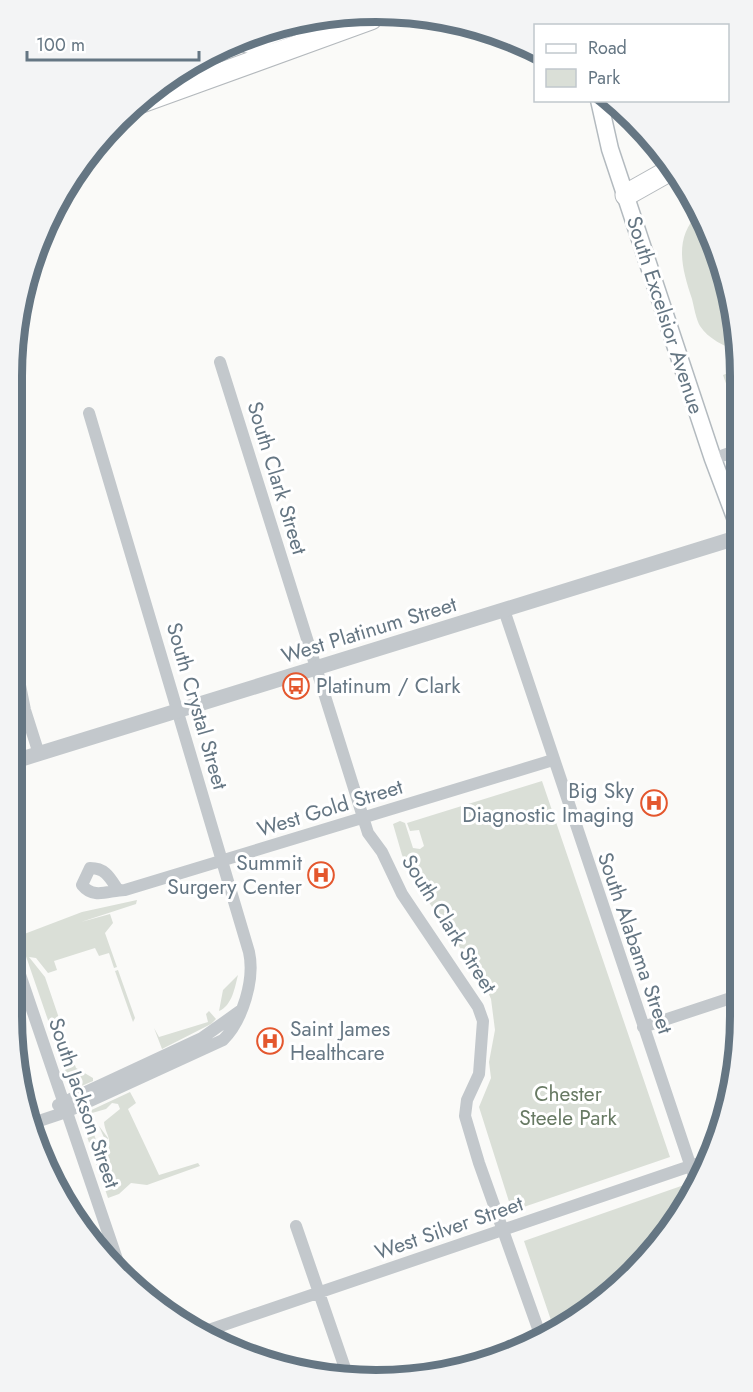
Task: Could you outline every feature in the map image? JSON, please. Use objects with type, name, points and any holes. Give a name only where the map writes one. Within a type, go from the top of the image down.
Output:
[{"type":"highway","points":[[163,94],[360,23]]},
{"type":"highway","points":[[626,195],[666,173]]},
{"type":"main road","name":"South Excelsior Avenue","points":[[599,102],[610,149],[730,504]]},
{"type":"street","name":"South Clark Street","points":[[220,362],[368,833],[382,852],[402,894],[478,1007],[483,1021],[477,1065],[479,1074],[467,1100],[465,1116],[539,1330]]},
{"type":"street","name":"South Crystal Street","points":[[38,1120],[202,1038],[240,1011],[251,974],[251,962],[89,412]]},
{"type":"street","points":[[713,459],[730,453]]},
{"type":"street","name":"West Platinum Street","points":[[22,759],[730,540]]},
{"type":"street","name":"South Alabama Street","points":[[504,610],[693,1174]]},
{"type":"street","points":[[22,695],[39,754]]},
{"type":"street","name":"West Gold Street","points":[[118,890],[155,882],[553,760]]},
{"type":"street","name":"South Jackson Street","points":[[22,980],[116,1255]]},
{"type":"street","points":[[643,1027],[730,998]]},
{"type":"street","name":"West Silver Street","points":[[212,1329],[698,1163]]},
{"type":"street","points":[[296,1226],[321,1292],[345,1368]]},
{"type":"green space","points":[[694,220],[712,263],[724,307],[729,348],[707,335],[696,316],[685,276],[682,254],[683,243]]},
{"type":"green space","points":[[730,372],[730,395],[723,375]]},
{"type":"green space","name":"Chester Steele Park","points":[[542,781],[670,1157],[512,1211],[479,1107],[491,1078],[489,1062],[495,1030],[491,999],[483,981],[417,885],[402,855],[393,824],[400,821],[405,823],[413,848],[420,849],[424,846],[419,830],[410,831],[407,823]]},
{"type":"green space","points":[[137,900],[136,904],[81,922],[110,914],[113,923],[105,933],[117,967],[114,968],[109,953],[99,956],[95,948],[54,961],[57,970],[48,973],[36,958],[29,957],[45,977],[76,1068],[93,1078],[93,1081],[77,1088],[70,1084],[22,945],[22,935],[82,912]]},
{"type":"green space","points":[[118,970],[135,1018],[133,1022],[115,971]]},
{"type":"green space","points":[[238,975],[230,1001],[219,1011],[223,990]]},
{"type":"green space","points":[[209,1011],[216,1019],[211,1024],[162,1049],[154,1028],[159,1037],[208,1022],[206,1014]]},
{"type":"green space","points":[[130,1092],[136,1103],[128,1109],[159,1175],[198,1163],[200,1166],[147,1185],[131,1183],[119,1194],[108,1198],[81,1119],[85,1113]],"holes":[[[112,1103],[118,1104],[120,1109],[104,1122],[108,1138],[99,1126],[105,1140],[101,1144],[97,1143],[89,1119],[92,1113],[106,1109]],[[108,1138],[109,1146],[103,1154]]]},
{"type":"green space","points":[[684,1185],[685,1188],[657,1231],[627,1266],[592,1296],[552,1323],[524,1241]]},
{"type":"place","name":"Platinum / Clark","points":[[296,686]]},
{"type":"place","name":"Big Sky Diagnostic Imaging","points":[[654,803]]},
{"type":"place","name":"Summit Surgery Center","points":[[321,875]]},
{"type":"place","name":"Saint James Healthcare","points":[[270,1041]]}]
